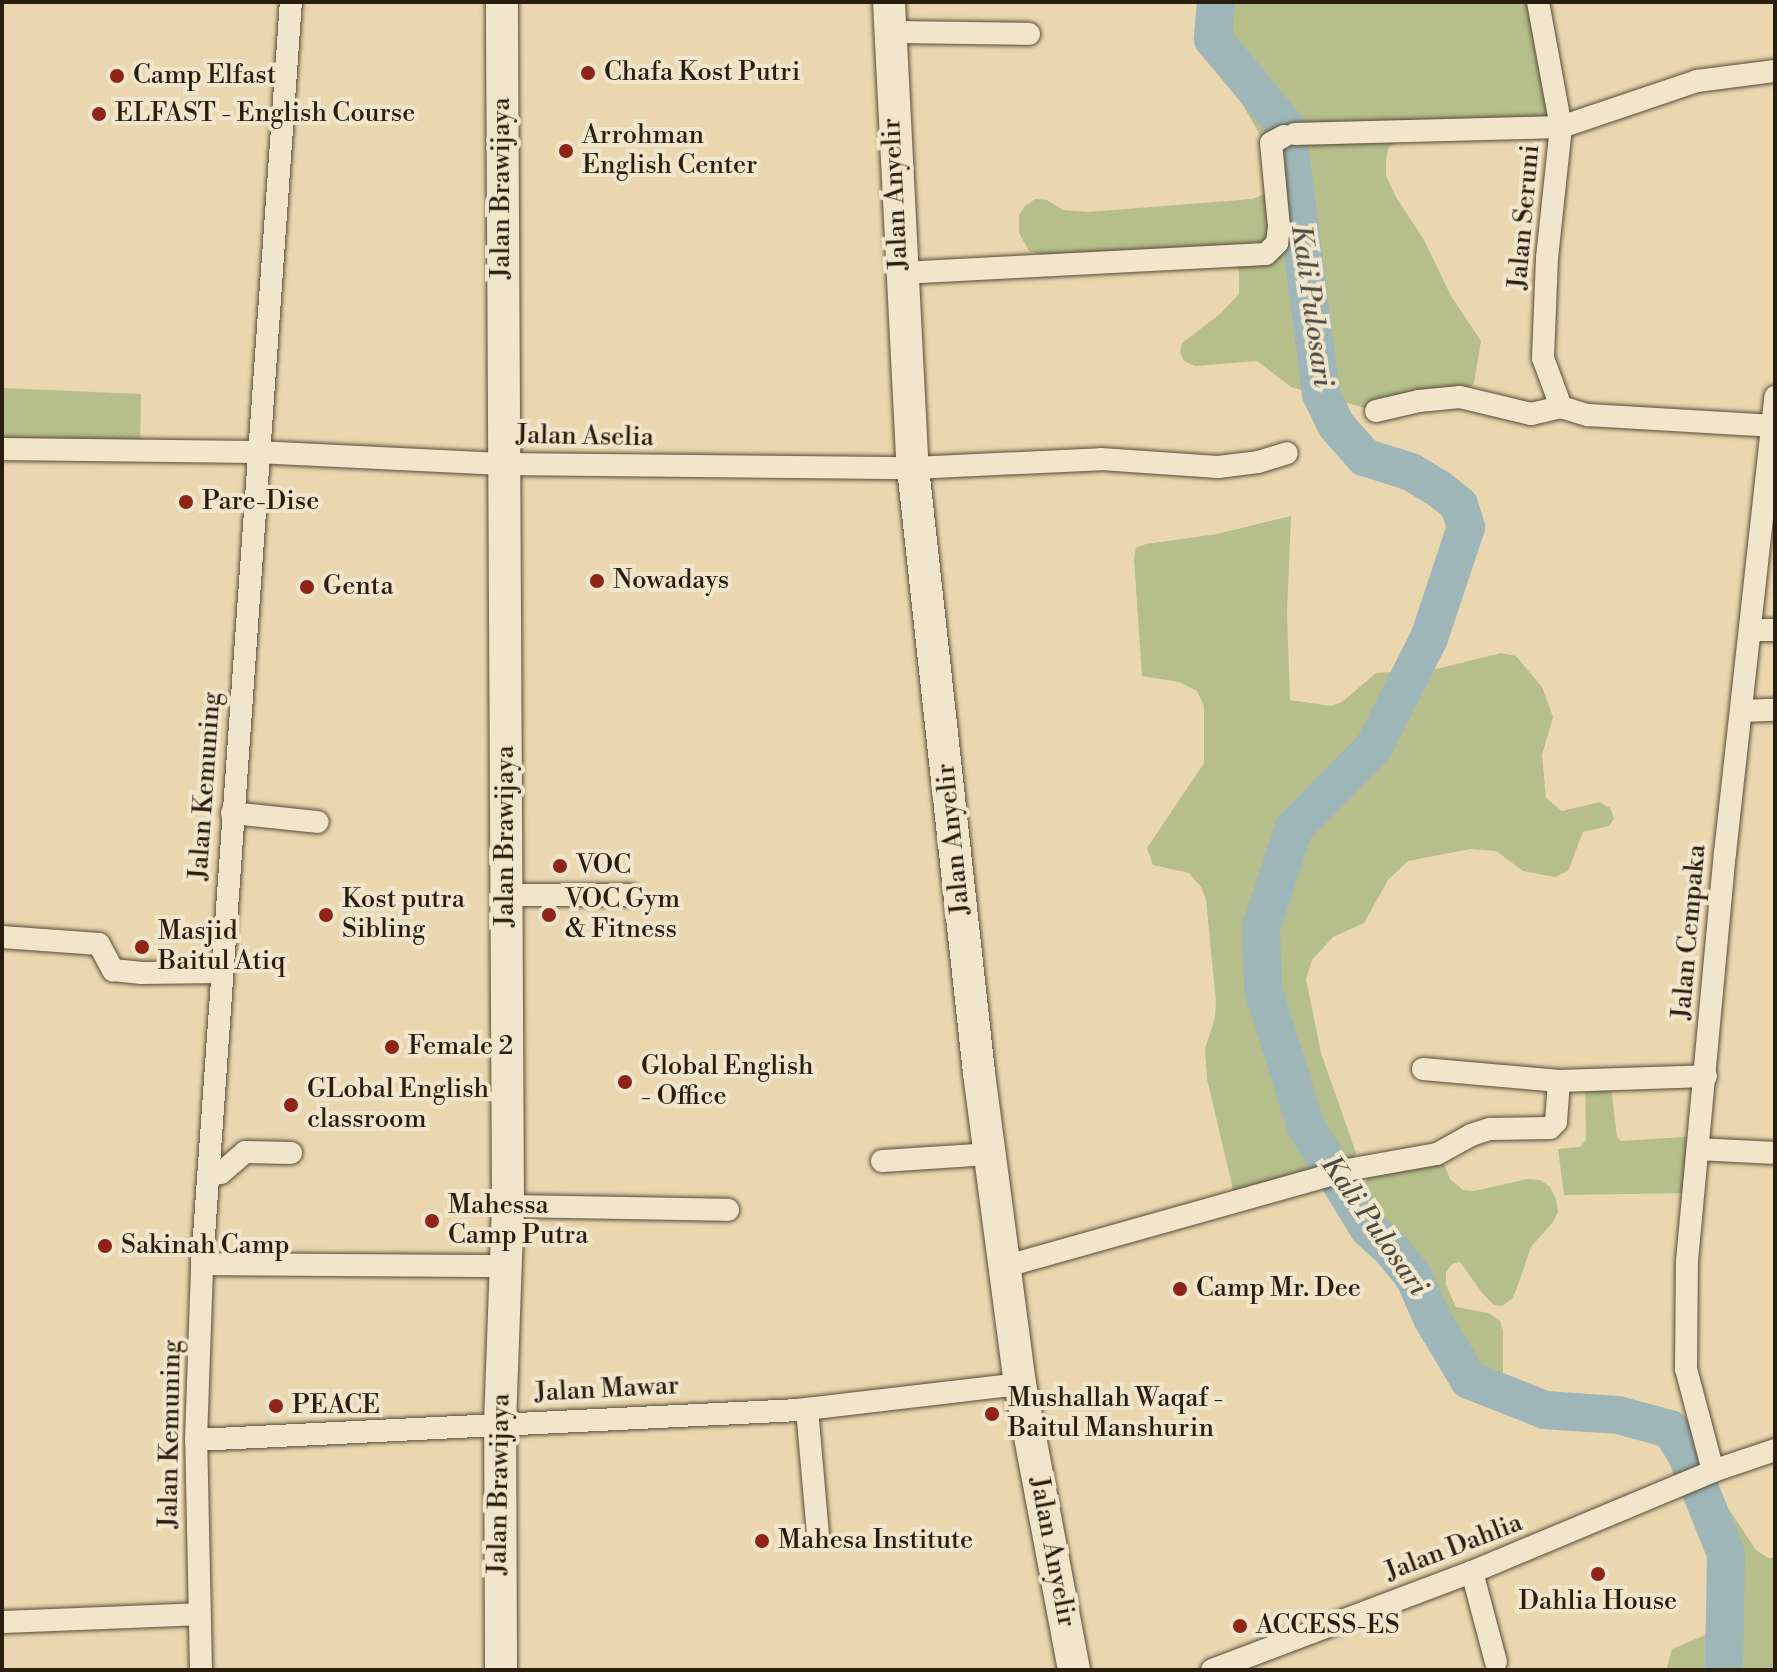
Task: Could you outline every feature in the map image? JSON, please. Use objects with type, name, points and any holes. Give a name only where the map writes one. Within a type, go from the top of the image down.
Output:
[{"type":"main road","name":"Jalan Brawijaya","points":[[501,1670],[500,1423],[508,1206],[502,2]]},
{"type":"main road","name":"Jalan Anyelir","points":[[889,17],[913,468],[989,1154],[1020,1384],[1074,1670]]},
{"type":"street","name":"Jalan Kemuning","points":[[201,1670],[196,1440],[202,1264],[256,452],[291,2]]},
{"type":"street","name":"Jalan Seruni","points":[[1538,2],[1561,127],[1547,258],[1543,358],[1561,407]]},
{"type":"street","points":[[889,17],[1029,34]]},
{"type":"street","points":[[901,273],[1266,254],[1277,243],[1279,227],[1271,143],[1290,135],[1561,127],[1697,81],[1775,71]]},
{"type":"street","points":[[1376,411],[1419,401],[1460,397],[1531,414],[1561,407],[1588,415],[1773,426]]},
{"type":"street","name":"Jalan Cempaka","points":[[1698,1477],[1686,1355],[1687,1261],[1775,397]]},
{"type":"street","name":"Jalan Aselia","points":[[2,449],[256,452],[503,464],[913,468],[1101,459],[1218,467],[1258,462],[1287,453]]},
{"type":"street","points":[[1750,630],[1775,630]]},
{"type":"street","points":[[1741,711],[1775,710]]},
{"type":"street","points":[[232,813],[318,822]]},
{"type":"street","points":[[505,895],[631,895]]},
{"type":"street","points":[[2,937],[99,944],[113,970],[153,974],[221,972]]},
{"type":"street","points":[[1423,1069],[1559,1081],[1706,1076]]},
{"type":"street","points":[[1003,1267],[1347,1170],[1437,1154],[1471,1135],[1490,1129],[1550,1128],[1556,1122],[1559,1081]]},
{"type":"street","points":[[1698,1149],[1775,1153]]},
{"type":"street","points":[[209,1174],[221,1173],[245,1152],[291,1153]]},
{"type":"street","points":[[882,1161],[989,1154]]},
{"type":"street","points":[[508,1206],[728,1210]]},
{"type":"street","points":[[202,1264],[507,1266]]},
{"type":"street","name":"Jalan Mawar","points":[[196,1440],[807,1409],[1020,1384]]},
{"type":"street","points":[[807,1409],[818,1536]]},
{"type":"street","name":"Jalan Dahlia","points":[[1212,1670],[1244,1664],[1698,1477],[1775,1450]]},
{"type":"street","points":[[1472,1572],[1496,1662]]},
{"type":"street","points":[[2,1622],[199,1614]]},
{"type":"green space","points":[[1216,2],[1538,2],[1561,127],[1410,134],[1389,147],[1386,159],[1386,176],[1396,197],[1424,240],[1451,296],[1481,341],[1474,383],[1460,397],[1376,411],[1291,387],[1257,361],[1195,366],[1184,361],[1180,352],[1182,343],[1220,314],[1239,294],[1239,271],[1231,255],[1042,255],[1029,251],[1019,233],[1019,215],[1035,199],[1047,200],[1063,210],[1088,212],[1252,199],[1267,193],[1272,156],[1232,86],[1213,39]]},
{"type":"green space","points":[[2,388],[141,394],[140,448],[2,445]]},
{"type":"green space","points":[[1291,516],[1287,613],[1290,700],[1331,706],[1342,702],[1376,673],[1436,669],[1501,653],[1516,656],[1542,687],[1553,717],[1542,755],[1546,798],[1562,811],[1600,802],[1610,808],[1614,819],[1609,826],[1583,832],[1568,871],[1555,877],[1523,871],[1496,851],[1470,849],[1408,861],[1388,880],[1364,923],[1333,937],[1312,960],[1306,979],[1321,1053],[1356,1153],[1347,1170],[1236,1202],[1207,1079],[1205,1049],[1215,1018],[1216,1002],[1206,899],[1189,873],[1153,865],[1147,848],[1204,763],[1204,706],[1197,691],[1179,682],[1142,676],[1134,559],[1136,548],[1146,544],[1217,534]]},
{"type":"green space","points":[[1610,1079],[1617,1137],[1621,1141],[1699,1136],[1693,1193],[1564,1195],[1558,1149],[1580,1147],[1586,1140],[1585,1080]]},
{"type":"green space","points":[[1443,1162],[1450,1179],[1463,1190],[1474,1191],[1527,1179],[1540,1180],[1550,1187],[1556,1199],[1558,1212],[1553,1222],[1531,1247],[1512,1299],[1502,1306],[1494,1305],[1483,1294],[1460,1262],[1452,1264],[1446,1272],[1446,1285],[1456,1307],[1488,1313],[1500,1321],[1503,1331],[1503,1373],[1498,1384],[1489,1388],[1469,1380],[1432,1318],[1414,1277],[1392,1250],[1369,1229],[1353,1206],[1369,1175]]},
{"type":"green space","points":[[1726,1505],[1756,1550],[1768,1558],[1775,1558],[1775,1670],[1666,1670],[1672,1649],[1708,1634],[1714,1625],[1718,1603],[1707,1524],[1718,1506]]},
{"type":"waterway","name":"Kali Pulosari","points":[[1216,2],[1213,39],[1287,128],[1321,394],[1336,425],[1364,457],[1411,472],[1438,488],[1459,505],[1466,527],[1429,638],[1374,747],[1294,828],[1261,928],[1263,989],[1306,1127],[1369,1229],[1392,1250],[1414,1277],[1432,1318],[1469,1380],[1545,1410],[1618,1415],[1670,1429],[1686,1454],[1726,1554],[1724,1670]]},
{"type":"place","name":"Chafa Kost Putri","points":[[588,73]]},
{"type":"place","name":"Camp Elfast","points":[[117,76]]},
{"type":"place","name":"ELFAST - English Course","points":[[99,114]]},
{"type":"place","name":"Arrohman English Center","points":[[566,151]]},
{"type":"place","name":"Pare-Dise","points":[[186,502]]},
{"type":"place","name":"Nowadays","points":[[597,581]]},
{"type":"place","name":"Genta","points":[[307,587]]},
{"type":"place","name":"VOC","points":[[560,866]]},
{"type":"place","name":"Kost putra Sibling","points":[[326,915]]},
{"type":"place","name":"VOC Gym & Fitness","points":[[549,915]]},
{"type":"place","name":"Masjid Baitul Atiq","points":[[142,947]]},
{"type":"place","name":"Female 2","points":[[392,1047]]},
{"type":"place","name":"Global English - Office","points":[[625,1082]]},
{"type":"place","name":"GLobal English classroom","points":[[291,1105]]},
{"type":"place","name":"Mahessa Camp Putra","points":[[432,1221]]},
{"type":"place","name":"Sakinah Camp","points":[[105,1246]]},
{"type":"place","name":"Camp Mr. Dee","points":[[1180,1289]]},
{"type":"place","name":"PEACE","points":[[276,1406]]},
{"type":"place","name":"Mushallah Waqaf - Baitul Manshurin","points":[[992,1414]]},
{"type":"place","name":"Mahesa Institute","points":[[762,1541]]},
{"type":"place","name":"Dahlia House","points":[[1598,1574]]},
{"type":"place","name":"ACCESS-ES","points":[[1240,1626]]}]
